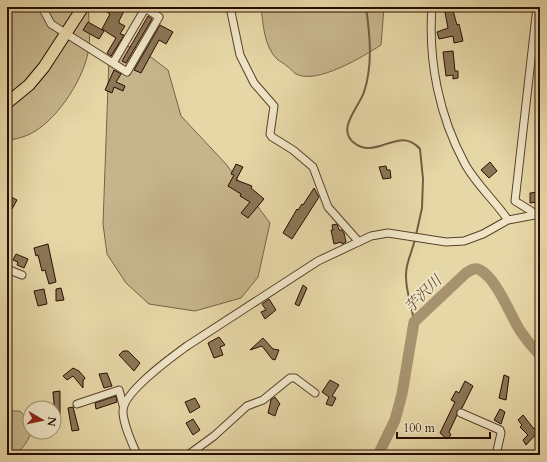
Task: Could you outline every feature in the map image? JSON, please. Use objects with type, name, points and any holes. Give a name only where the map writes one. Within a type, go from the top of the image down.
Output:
[{"type":"main road","points":[[7,103],[29,85],[44,67],[67,34],[83,7]]},
{"type":"street","points":[[42,7],[51,24],[127,72],[159,17],[145,8],[113,63]]},
{"type":"street","points":[[230,7],[240,54],[254,83],[274,106],[270,134],[272,137],[302,157],[313,167],[328,207],[359,242]]},
{"type":"street","points":[[432,7],[430,33],[437,92],[442,110],[465,164],[508,220]]},
{"type":"street","points":[[537,7],[514,201],[538,214]]},
{"type":"street","points":[[123,405],[130,395],[169,360],[188,346],[318,261],[376,234],[408,236],[446,242],[464,241],[483,234],[508,220],[538,214]]},
{"type":"street","points":[[7,270],[22,275]]},
{"type":"street","points":[[188,455],[214,436],[247,406],[263,400],[290,378],[295,378],[315,393]]},
{"type":"street","points":[[77,404],[119,390],[123,405],[123,416],[137,455]]},
{"type":"street","points":[[461,413],[500,430],[501,433],[496,455]]},
{"type":"shaded area","points":[[7,7],[88,7],[90,36],[85,64],[66,100],[48,121],[38,129],[28,135],[7,141]]},
{"type":"shaded area","points":[[261,7],[384,7],[381,45],[364,56],[328,73],[316,76],[296,74],[277,59],[269,48],[265,34]]},
{"type":"shaded area","points":[[119,45],[139,48],[168,70],[181,116],[226,164],[270,223],[258,277],[241,298],[195,311],[149,304],[126,283],[107,254],[103,224],[109,58]]},
{"type":"shaded area","points":[[7,411],[20,411],[22,413],[22,440],[27,440],[19,451],[7,455]]},
{"type":"building","points":[[110,7],[126,7],[119,21],[119,23],[125,26],[120,34],[124,35],[111,56],[107,53],[116,38],[102,29],[110,14],[107,12]]},
{"type":"building","points":[[444,7],[452,7],[457,25],[459,24],[463,41],[454,43],[453,36],[439,39],[437,32],[448,28]]},
{"type":"building","points":[[148,16],[152,19],[126,63],[122,61]]},
{"type":"building","points":[[88,22],[104,31],[99,39],[83,30]]},
{"type":"building","points":[[160,25],[173,32],[166,44],[159,40],[141,73],[134,70]]},
{"type":"building","points":[[453,51],[455,71],[458,71],[458,78],[453,79],[453,75],[446,76],[443,52]]},
{"type":"building","points":[[114,70],[121,74],[116,82],[125,86],[123,91],[114,87],[112,93],[105,90]]},
{"type":"building","points":[[490,162],[497,171],[489,178],[481,170]]},
{"type":"building","points":[[236,164],[243,167],[236,180],[252,186],[251,188],[264,199],[248,218],[241,213],[250,202],[228,186],[234,175],[231,174]]},
{"type":"building","points":[[386,166],[387,170],[390,170],[391,178],[383,179],[379,167]]},
{"type":"building","points":[[314,188],[319,197],[292,239],[283,233],[297,209],[298,210],[302,204],[303,205]]},
{"type":"building","points":[[538,192],[538,202],[530,203],[530,193]]},
{"type":"building","points":[[7,195],[17,200],[12,209],[7,207]]},
{"type":"building","points":[[337,224],[339,230],[342,230],[344,233],[346,242],[342,244],[341,242],[334,244],[331,230],[333,230],[332,225]]},
{"type":"building","points":[[48,244],[56,282],[49,284],[45,270],[42,271],[38,255],[36,256],[34,248]]},
{"type":"building","points":[[16,254],[28,259],[24,268],[17,265],[18,262],[13,260]]},
{"type":"building","points":[[303,285],[307,288],[299,306],[295,304]]},
{"type":"building","points":[[61,288],[64,300],[56,301],[56,289]]},
{"type":"building","points":[[44,289],[47,304],[38,306],[34,291]]},
{"type":"building","points":[[269,299],[276,310],[265,319],[261,312],[266,310],[262,304]]},
{"type":"building","points":[[219,337],[225,345],[220,347],[223,355],[214,358],[208,343]]},
{"type":"building","points":[[263,338],[273,349],[279,350],[275,360],[272,359],[262,346],[250,350]]},
{"type":"building","points":[[123,351],[128,351],[140,363],[134,371],[119,355]]},
{"type":"building","points":[[73,368],[79,371],[85,378],[83,381],[83,388],[73,376],[67,380],[63,376]]},
{"type":"building","points":[[107,373],[112,386],[104,388],[99,374]]},
{"type":"building","points":[[504,375],[509,377],[506,400],[499,398]]},
{"type":"building","points":[[330,380],[339,385],[332,396],[336,398],[332,406],[326,404],[329,397],[322,392]]},
{"type":"building","points":[[465,381],[473,386],[462,408],[457,411],[457,415],[449,432],[451,435],[447,439],[440,433],[455,402],[451,400],[456,391],[459,393]]},
{"type":"building","points":[[60,391],[60,400],[54,400],[53,392]]},
{"type":"building","points":[[116,396],[117,402],[96,409],[95,403]]},
{"type":"building","points":[[275,397],[280,404],[275,416],[268,413],[271,400]]},
{"type":"building","points":[[195,398],[200,407],[190,413],[185,402]]},
{"type":"building","points":[[73,407],[79,430],[72,431],[68,408]]},
{"type":"building","points":[[500,409],[505,412],[501,424],[494,420]]},
{"type":"building","points":[[523,415],[534,429],[540,426],[540,438],[537,433],[526,445],[523,440],[528,435],[520,427],[522,425],[518,420]]},
{"type":"building","points":[[193,419],[200,430],[193,435],[186,423]]},
{"type":"waterway","points":[[366,7],[369,28],[369,71],[364,92],[351,117],[347,130],[353,142],[362,147],[370,148],[404,140],[412,142],[420,149],[423,179],[422,208],[416,235]]},
{"type":"waterway","points":[[414,322],[407,287],[406,273],[415,239]]},
{"type":"waterway","name":"芋沢川","points":[[378,455],[395,420],[402,394],[414,322],[466,273],[473,269],[478,269],[492,280],[519,329],[540,355]]}]
